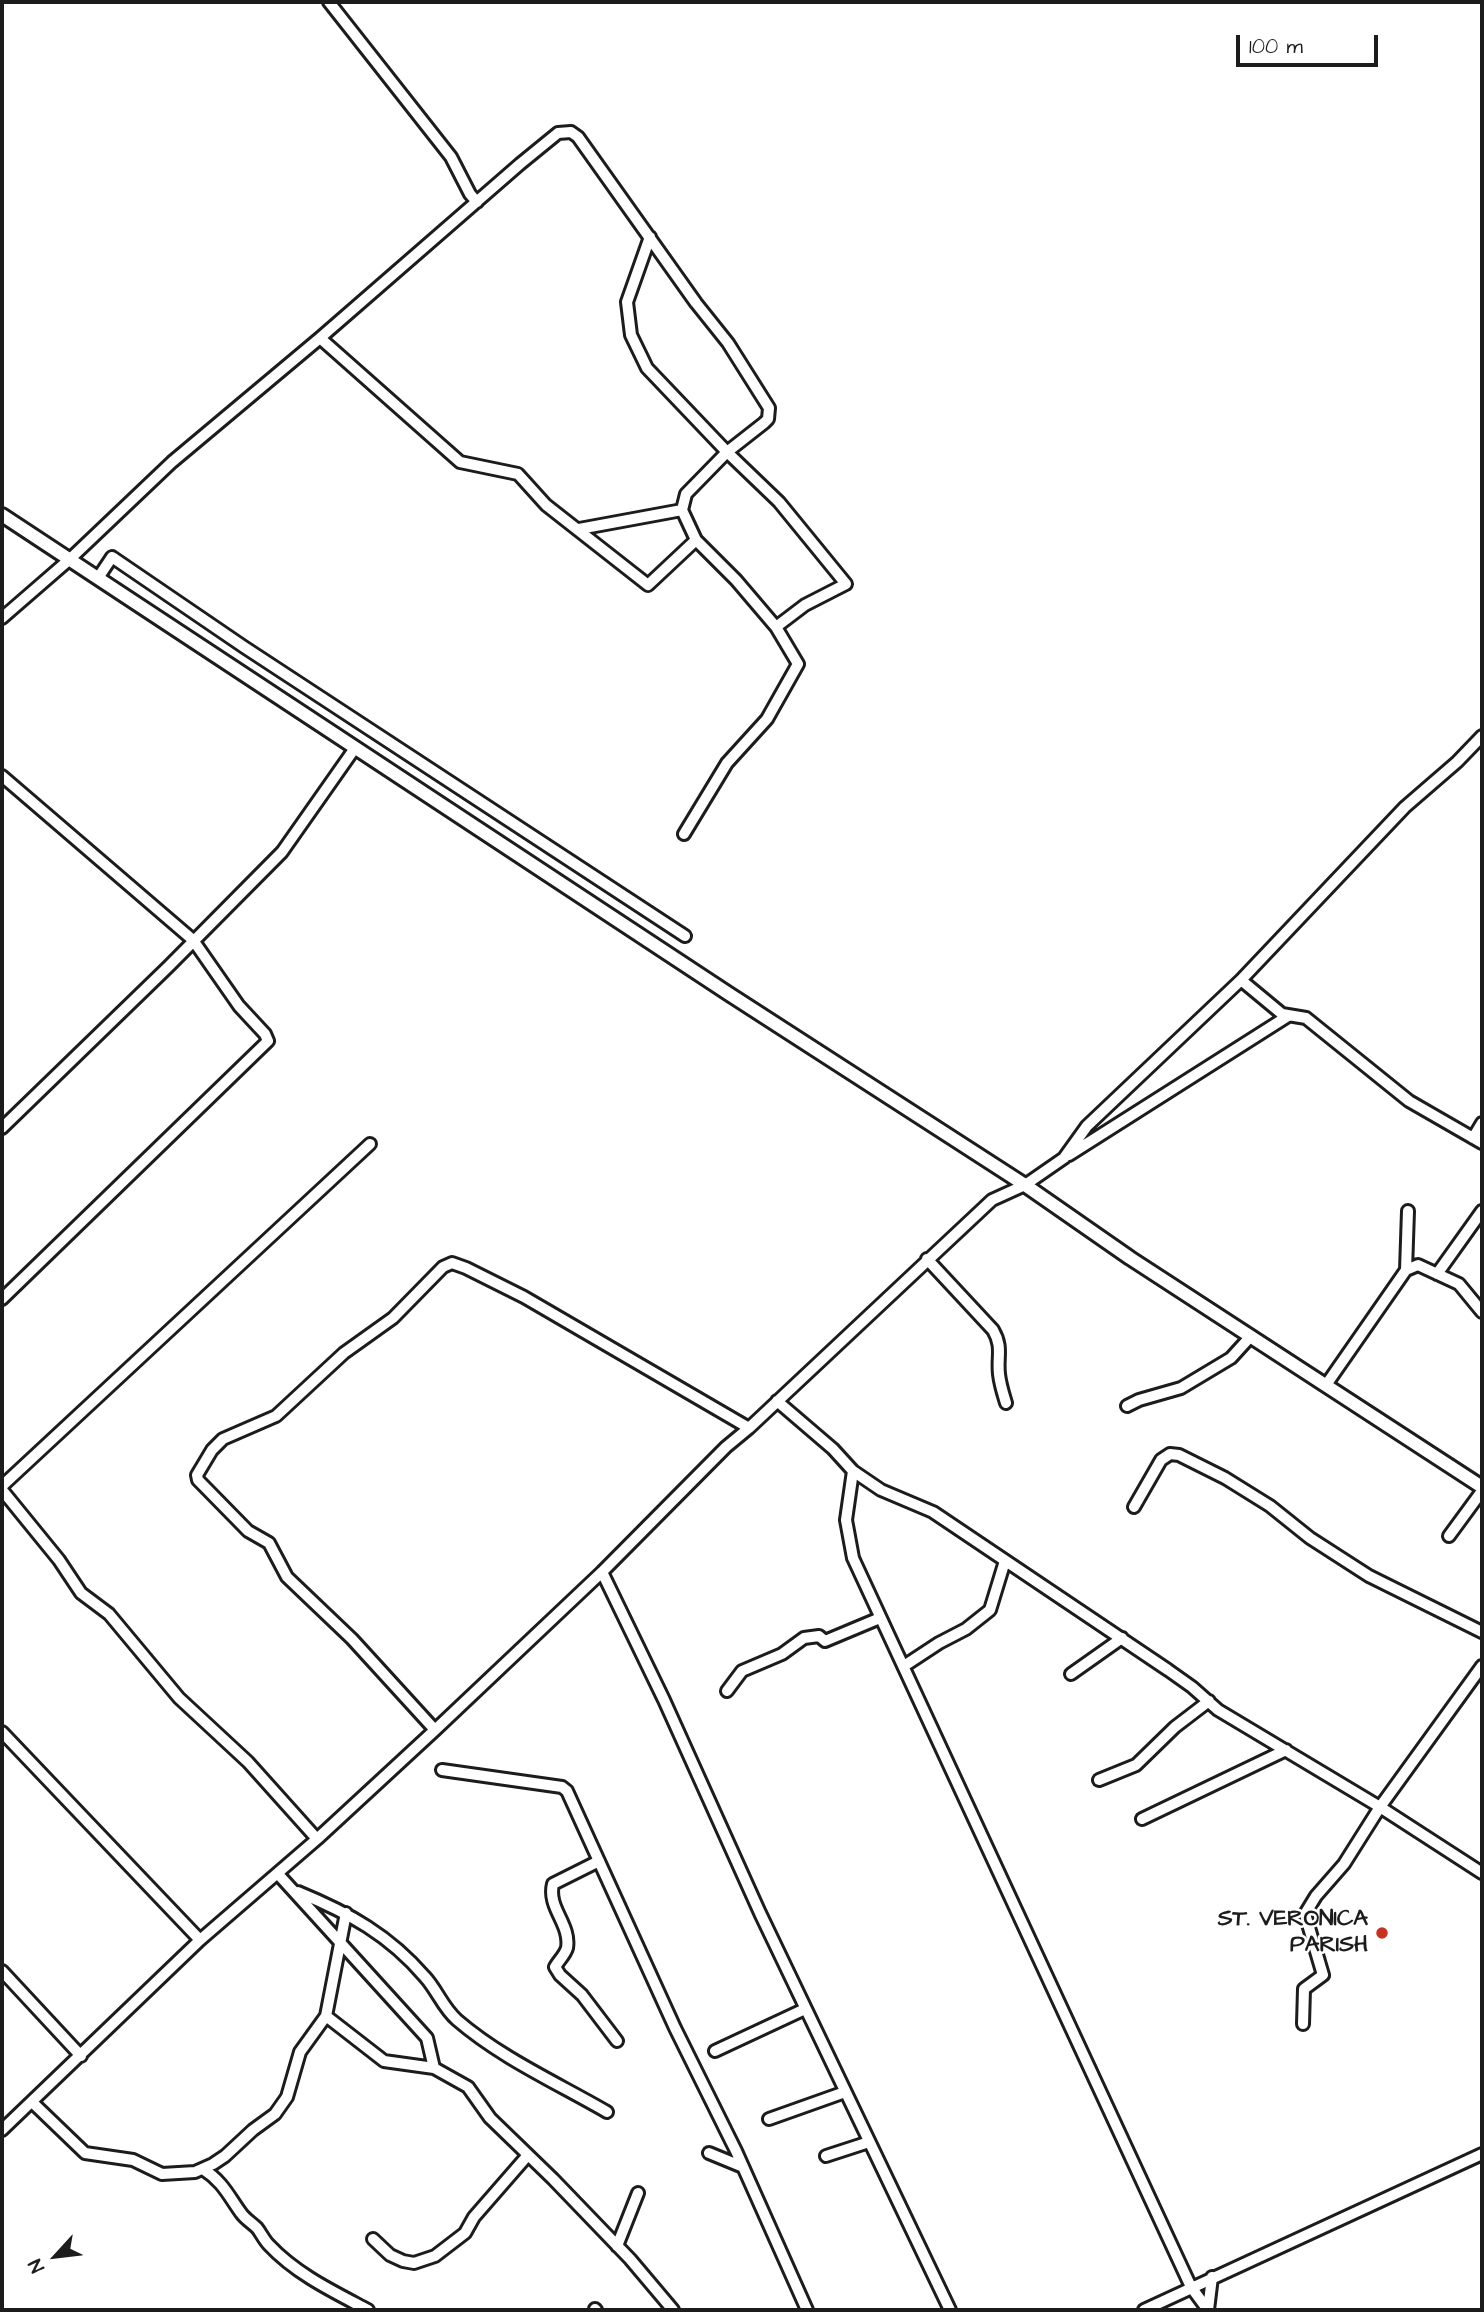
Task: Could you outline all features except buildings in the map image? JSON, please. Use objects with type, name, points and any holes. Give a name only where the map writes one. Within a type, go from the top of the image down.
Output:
[{"type":"street","points":[[329,2],[451,157],[477,202]]},
{"type":"street","points":[[2,618],[70,559],[172,462],[320,338],[542,145],[558,133],[567,131],[578,137],[728,343],[768,404],[768,419],[727,452],[686,494],[682,510],[696,540],[736,580],[776,627],[798,664],[767,719],[727,764],[684,834]]},
{"type":"street","points":[[649,237],[627,302],[631,335],[647,368],[779,502],[846,584],[805,605],[776,627]]},
{"type":"street","points":[[320,338],[460,462],[518,474],[546,505],[648,585],[696,540]]},
{"type":"street","points":[[579,529],[682,510]]},
{"type":"street","points":[[2,515],[729,994],[1025,1185],[1130,1258],[1482,1489],[1449,1536]]},
{"type":"street","points":[[98,578],[112,557],[256,655],[685,936]]},
{"type":"street","points":[[1064,1158],[1087,1126],[1241,980],[1405,807],[1458,762],[1482,736]]},
{"type":"street","points":[[2,1128],[282,852],[355,748]]},
{"type":"street","points":[[2,776],[193,940],[239,1006],[265,1034],[268,1041],[2,1299]]},
{"type":"street","points":[[1241,980],[1282,1014],[1306,1018],[1409,1101],[1478,1141],[1482,1123]]},
{"type":"street","points":[[2,2130],[200,1940],[278,1874],[435,1730],[602,1572],[726,1447],[992,1200],[1025,1185],[1288,1016]]},
{"type":"street","points":[[317,1839],[248,1762],[179,1698],[110,1614],[82,1593],[59,1559],[2,1488],[370,1144]]},
{"type":"street","points":[[1406,1270],[1408,1211]]},
{"type":"street","points":[[1437,1273],[1482,1211]]},
{"type":"street","points":[[927,1259],[998,1338],[999,1372],[1006,1403]]},
{"type":"street","points":[[435,1730],[352,1639],[287,1577],[269,1544],[248,1531],[198,1480],[197,1475],[216,1444],[223,1438],[276,1416],[344,1353],[393,1318],[443,1267],[452,1263],[524,1297],[749,1428]]},
{"type":"street","points":[[1326,1385],[1406,1270],[1418,1265],[1459,1284],[1482,1312]]},
{"type":"street","points":[[1126,1406],[1181,1388],[1230,1358],[1251,1336]]},
{"type":"street","points":[[777,1401],[853,1471],[881,1490],[933,1512],[1122,1638],[1192,1687],[1218,1710],[1380,1807],[1482,1873]]},
{"type":"street","points":[[1134,1507],[1161,1460],[1170,1454],[1179,1455],[1225,1478],[1270,1506],[1310,1538],[1369,1576],[1482,1632]]},
{"type":"street","points":[[853,1471],[846,1520],[853,1558],[1191,2287],[1208,2310]]},
{"type":"street","points":[[904,1666],[966,1629],[990,1610],[1005,1561]]},
{"type":"street","points":[[602,1572],[664,1700],[760,1913],[950,2310]]},
{"type":"street","points":[[727,1691],[743,1671],[782,1654],[804,1638],[819,1636],[825,1641],[880,1618]]},
{"type":"street","points":[[1071,1674],[1122,1638]]},
{"type":"street","points":[[1303,2024],[1304,1989],[1323,1975],[1305,1914],[1316,1896],[1344,1864],[1380,1807],[1482,1666]]},
{"type":"street","points":[[1099,1780],[1136,1765],[1175,1727],[1209,1701]]},
{"type":"street","points":[[2,1732],[200,1940]]},
{"type":"street","points":[[1142,1819],[1286,1750]]},
{"type":"street","points":[[442,1770],[562,1787],[567,1791],[807,2310]]},
{"type":"street","points":[[599,1861],[553,1884],[552,1902],[564,1928],[567,1944],[566,1951],[555,1967],[582,1995],[617,2041]]},
{"type":"street","points":[[278,1874],[427,2038],[434,2068]]},
{"type":"street","points":[[292,1889],[346,1913],[377,1931],[427,1979],[455,2018],[513,2059],[607,2112]]},
{"type":"street","points":[[32,2102],[85,2154],[132,2160],[162,2174],[203,2169],[225,2156],[253,2130],[275,2115],[287,2097],[300,2052],[326,2016],[346,1913]]},
{"type":"street","points":[[2,1971],[81,2056]]},
{"type":"street","points":[[715,2051],[806,2009]]},
{"type":"street","points":[[326,2016],[384,2061],[434,2068],[468,2087],[490,2118],[617,2246],[673,2310]]},
{"type":"street","points":[[769,2119],[845,2092]]},
{"type":"street","points":[[826,2156],[869,2142]]},
{"type":"street","points":[[709,2153],[743,2167]]},
{"type":"street","points":[[1144,2310],[1482,2154]]},
{"type":"street","points":[[373,2239],[390,2255],[403,2261],[414,2263],[436,2256],[465,2233],[474,2217],[528,2155]]},
{"type":"street","points":[[203,2169],[223,2186],[242,2214],[281,2257],[317,2283],[368,2310]]},
{"type":"street","points":[[617,2246],[638,2193]]},
{"type":"street","points":[[1208,2310],[1212,2277]]},
{"type":"place","name":"ST. VERONICA PARISH","points":[[1382,1933]]}]
